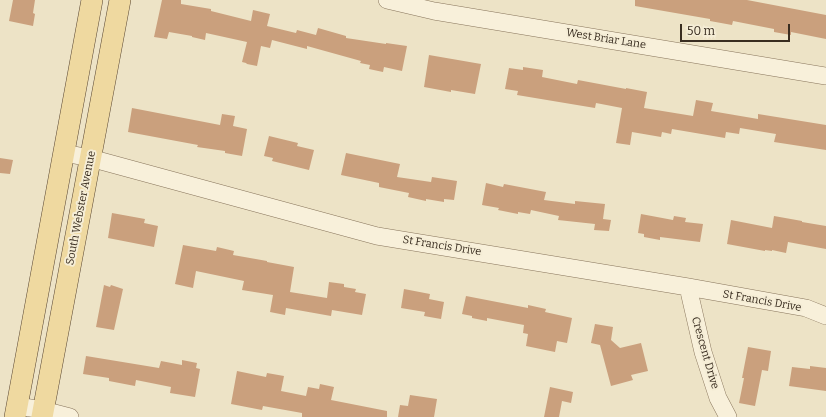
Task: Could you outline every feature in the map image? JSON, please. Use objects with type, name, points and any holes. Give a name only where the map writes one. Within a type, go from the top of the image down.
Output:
[{"type":"main road","points":[[16,411],[92,0]]},
{"type":"main road","name":"South Webster Avenue","points":[[43,414],[120,0]]},
{"type":"street","name":"West Briar Lane","points":[[387,0],[434,11],[826,76]]},
{"type":"street","name":"St Francis Drive","points":[[64,153],[90,158],[377,236],[806,308],[826,316]]},
{"type":"street","name":"Crescent Drive","points":[[688,287],[703,352],[718,398],[728,417]]},
{"type":"street","points":[[806,308],[826,308]]},
{"type":"street","points":[[16,411],[70,417]]},
{"type":"building","points":[[13,0],[35,0],[33,26],[9,21]]},
{"type":"building","points":[[162,0],[181,0],[181,4],[211,9],[211,11],[251,21],[253,10],[270,14],[267,26],[296,33],[297,30],[316,35],[318,28],[346,36],[346,38],[407,46],[402,71],[384,67],[383,72],[369,69],[370,65],[360,63],[361,61],[307,46],[307,49],[272,40],[270,48],[261,46],[257,66],[242,62],[247,42],[206,33],[205,40],[169,32],[167,39],[154,37]]},
{"type":"building","points":[[635,0],[747,0],[826,15],[826,39],[791,32],[791,35],[774,32],[774,29],[733,21],[732,25],[710,21],[710,19],[635,6]]},
{"type":"building","points":[[429,55],[481,64],[475,94],[451,90],[451,92],[424,87]]},
{"type":"building","points":[[523,67],[543,70],[542,77],[577,84],[578,80],[647,92],[644,108],[693,116],[696,100],[713,103],[711,111],[758,119],[758,114],[826,125],[826,150],[774,142],[776,134],[740,128],[739,134],[726,132],[725,138],[672,129],[671,134],[662,132],[661,137],[632,132],[630,145],[616,143],[622,108],[596,103],[595,108],[517,95],[518,91],[505,89],[509,68],[523,70]]},
{"type":"building","points":[[132,108],[220,125],[222,114],[235,116],[233,126],[247,129],[242,156],[225,153],[225,151],[197,147],[198,145],[128,132]]},
{"type":"building","points":[[269,136],[298,143],[297,146],[314,150],[309,170],[272,161],[273,158],[264,156]]},
{"type":"building","points":[[346,153],[400,164],[397,177],[431,182],[432,177],[457,181],[454,200],[444,199],[444,202],[426,199],[426,201],[408,197],[409,193],[379,187],[379,183],[341,175]]},
{"type":"building","points":[[0,158],[13,160],[10,174],[0,173]]},
{"type":"building","points":[[486,183],[503,187],[504,184],[546,192],[544,200],[575,204],[575,201],[605,204],[603,219],[611,220],[609,231],[594,230],[595,224],[558,220],[559,216],[531,210],[530,214],[518,212],[518,214],[498,210],[499,208],[482,205]]},
{"type":"building","points":[[112,213],[145,219],[144,223],[158,226],[154,247],[108,238]]},
{"type":"building","points":[[641,214],[673,220],[674,216],[686,218],[685,222],[703,224],[700,242],[660,237],[660,240],[644,237],[644,234],[638,233]]},
{"type":"building","points":[[774,216],[826,226],[826,249],[788,242],[786,253],[727,244],[731,220],[772,228]]},
{"type":"building","points":[[183,245],[216,251],[217,247],[234,251],[233,255],[294,267],[290,292],[327,298],[329,282],[344,284],[344,287],[356,289],[355,292],[366,294],[362,315],[332,310],[331,316],[286,308],[285,315],[270,312],[273,295],[242,290],[244,281],[196,271],[193,288],[175,284]]},
{"type":"building","points":[[104,285],[110,287],[111,285],[123,289],[114,330],[96,327]]},
{"type":"building","points":[[404,289],[430,294],[429,299],[444,302],[441,319],[424,316],[425,312],[401,308]]},
{"type":"building","points":[[466,296],[528,308],[528,305],[546,309],[545,312],[572,318],[567,343],[557,341],[555,352],[526,346],[528,334],[523,333],[524,325],[487,318],[487,321],[462,314]]},
{"type":"building","points":[[595,324],[613,327],[611,340],[620,348],[641,343],[648,371],[631,375],[633,380],[611,386],[600,345],[591,343]]},
{"type":"building","points":[[748,347],[771,351],[768,371],[762,370],[755,406],[739,403]]},
{"type":"building","points":[[86,356],[159,368],[161,361],[182,365],[182,360],[197,363],[196,368],[200,369],[195,397],[170,393],[171,387],[136,380],[135,386],[109,381],[109,378],[83,374]]},
{"type":"building","points":[[810,366],[826,368],[826,391],[789,386],[792,367],[810,369]]},
{"type":"building","points":[[237,371],[266,377],[267,373],[284,376],[281,391],[306,396],[308,387],[319,389],[320,384],[334,387],[331,400],[387,411],[387,417],[302,417],[302,413],[263,406],[262,410],[231,404]]},
{"type":"building","points":[[550,387],[573,392],[571,403],[562,401],[559,417],[544,417]]},
{"type":"building","points":[[410,395],[437,399],[434,417],[398,417],[400,405],[408,406]]}]
